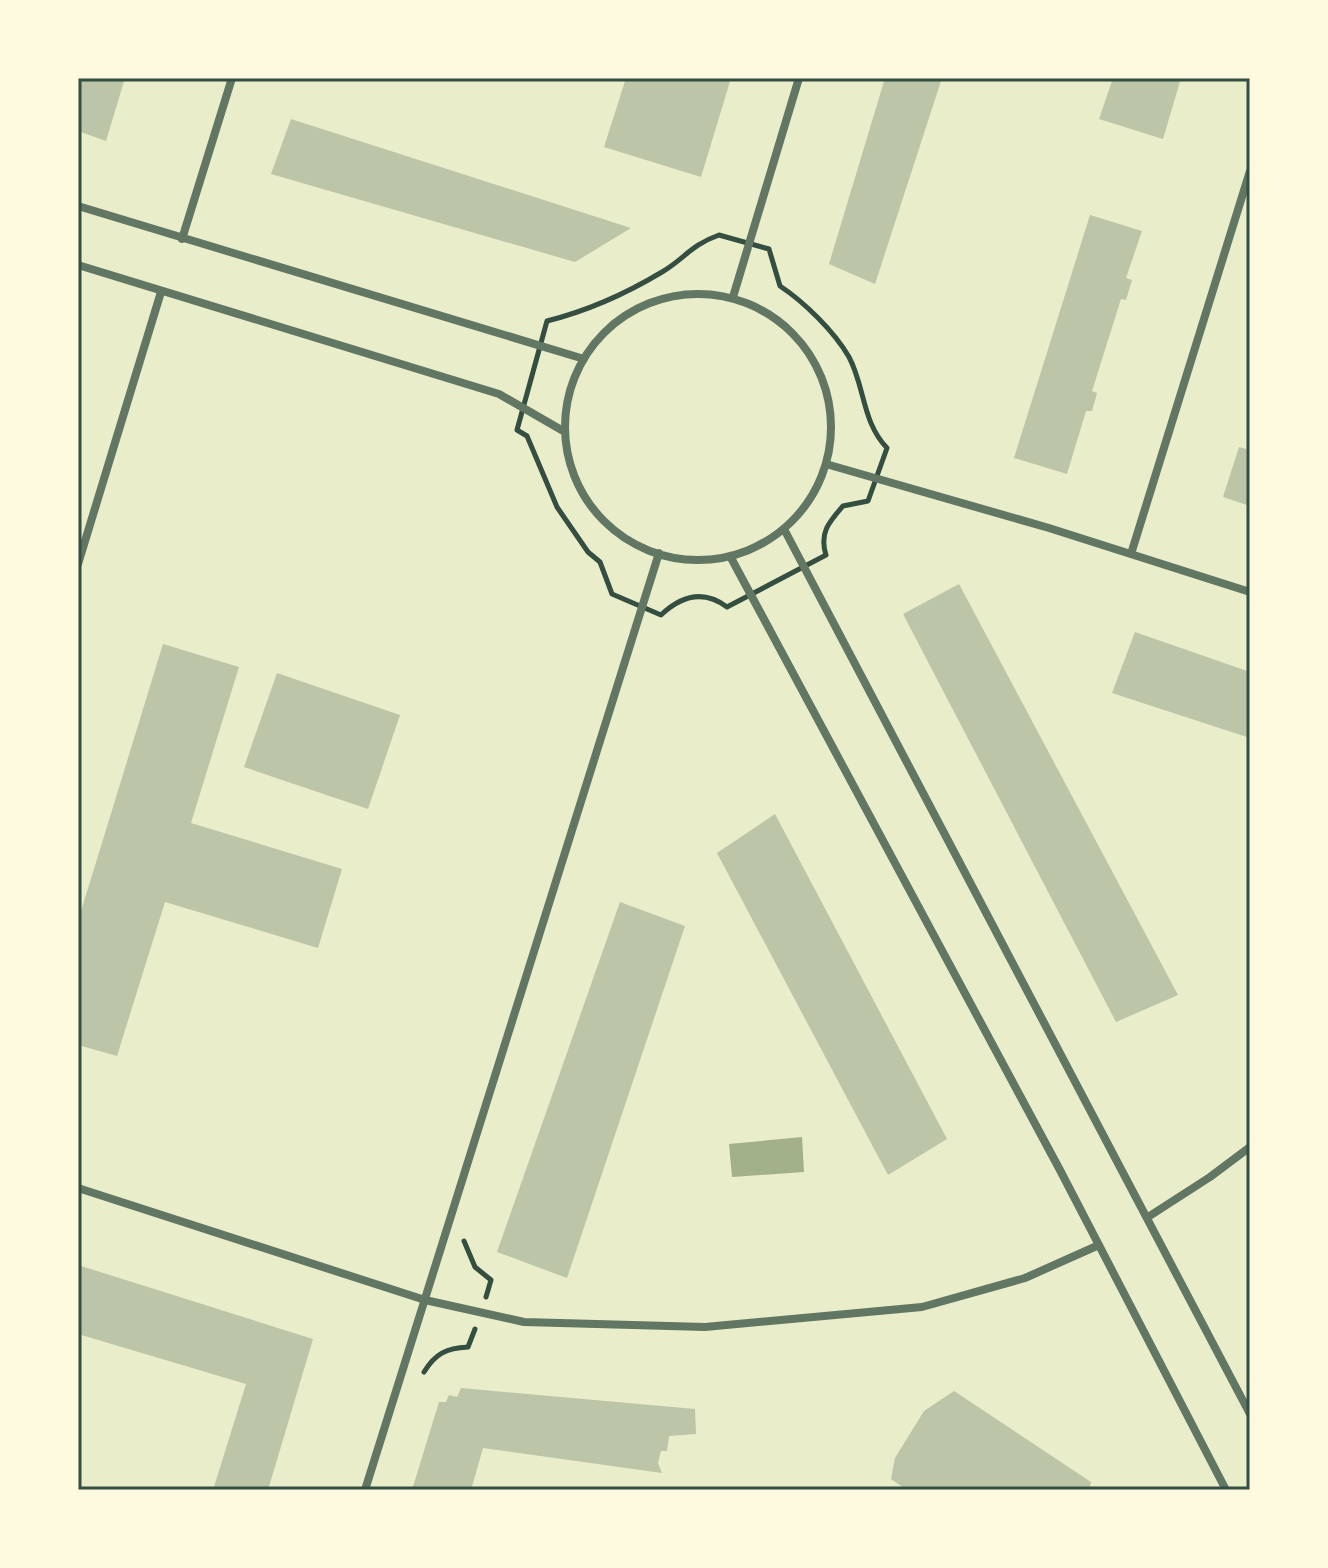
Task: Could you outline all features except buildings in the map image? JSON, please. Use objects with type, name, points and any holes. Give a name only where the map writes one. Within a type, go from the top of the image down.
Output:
[{"type":"street","points":[[182,239],[232,78]]},
{"type":"street","points":[[733,297],[799,78]]},
{"type":"street","points":[[1131,554],[1250,171]]},
{"type":"street","points":[[78,206],[584,359]]},
{"type":"street","points":[[78,265],[499,394],[565,432]]},
{"type":"street","points":[[78,564],[161,292]]},
{"type":"street","points":[[702,293],[733,297],[776,318],[804,344],[825,383],[832,424],[826,464],[806,504],[784,529],[763,543],[730,556],[706,560],[672,558],[639,546],[610,527],[587,501],[571,466],[565,432],[569,394],[584,359],[606,330],[631,312],[671,296],[702,293]]},
{"type":"street","points":[[826,464],[1250,592]]},
{"type":"street","points":[[784,529],[1250,1414]]},
{"type":"street","points":[[365,1490],[659,553]]},
{"type":"street","points":[[730,556],[1099,1245],[1226,1490]]},
{"type":"street","points":[[1148,1217],[1250,1147]]},
{"type":"street","points":[[78,1188],[425,1300],[524,1322],[705,1327],[922,1307],[1025,1278],[1099,1245]]},
{"type":"path","points":[[656,630],[661,615],[685,597],[709,598],[727,607],[826,555],[823,534],[827,525],[843,506],[868,501],[887,448],[876,437],[868,418],[849,357],[798,298],[780,286],[769,249],[719,235],[687,249],[663,272],[584,310],[547,321],[517,430],[527,436],[557,507],[588,552],[600,562],[612,594],[661,615]]},
{"type":"path","points":[[423,1374],[433,1357],[452,1347],[468,1347],[491,1280],[475,1267],[463,1237]]},
{"type":"shaded area","points":[[802,1137],[804,1172],[732,1177],[729,1144]]}]
